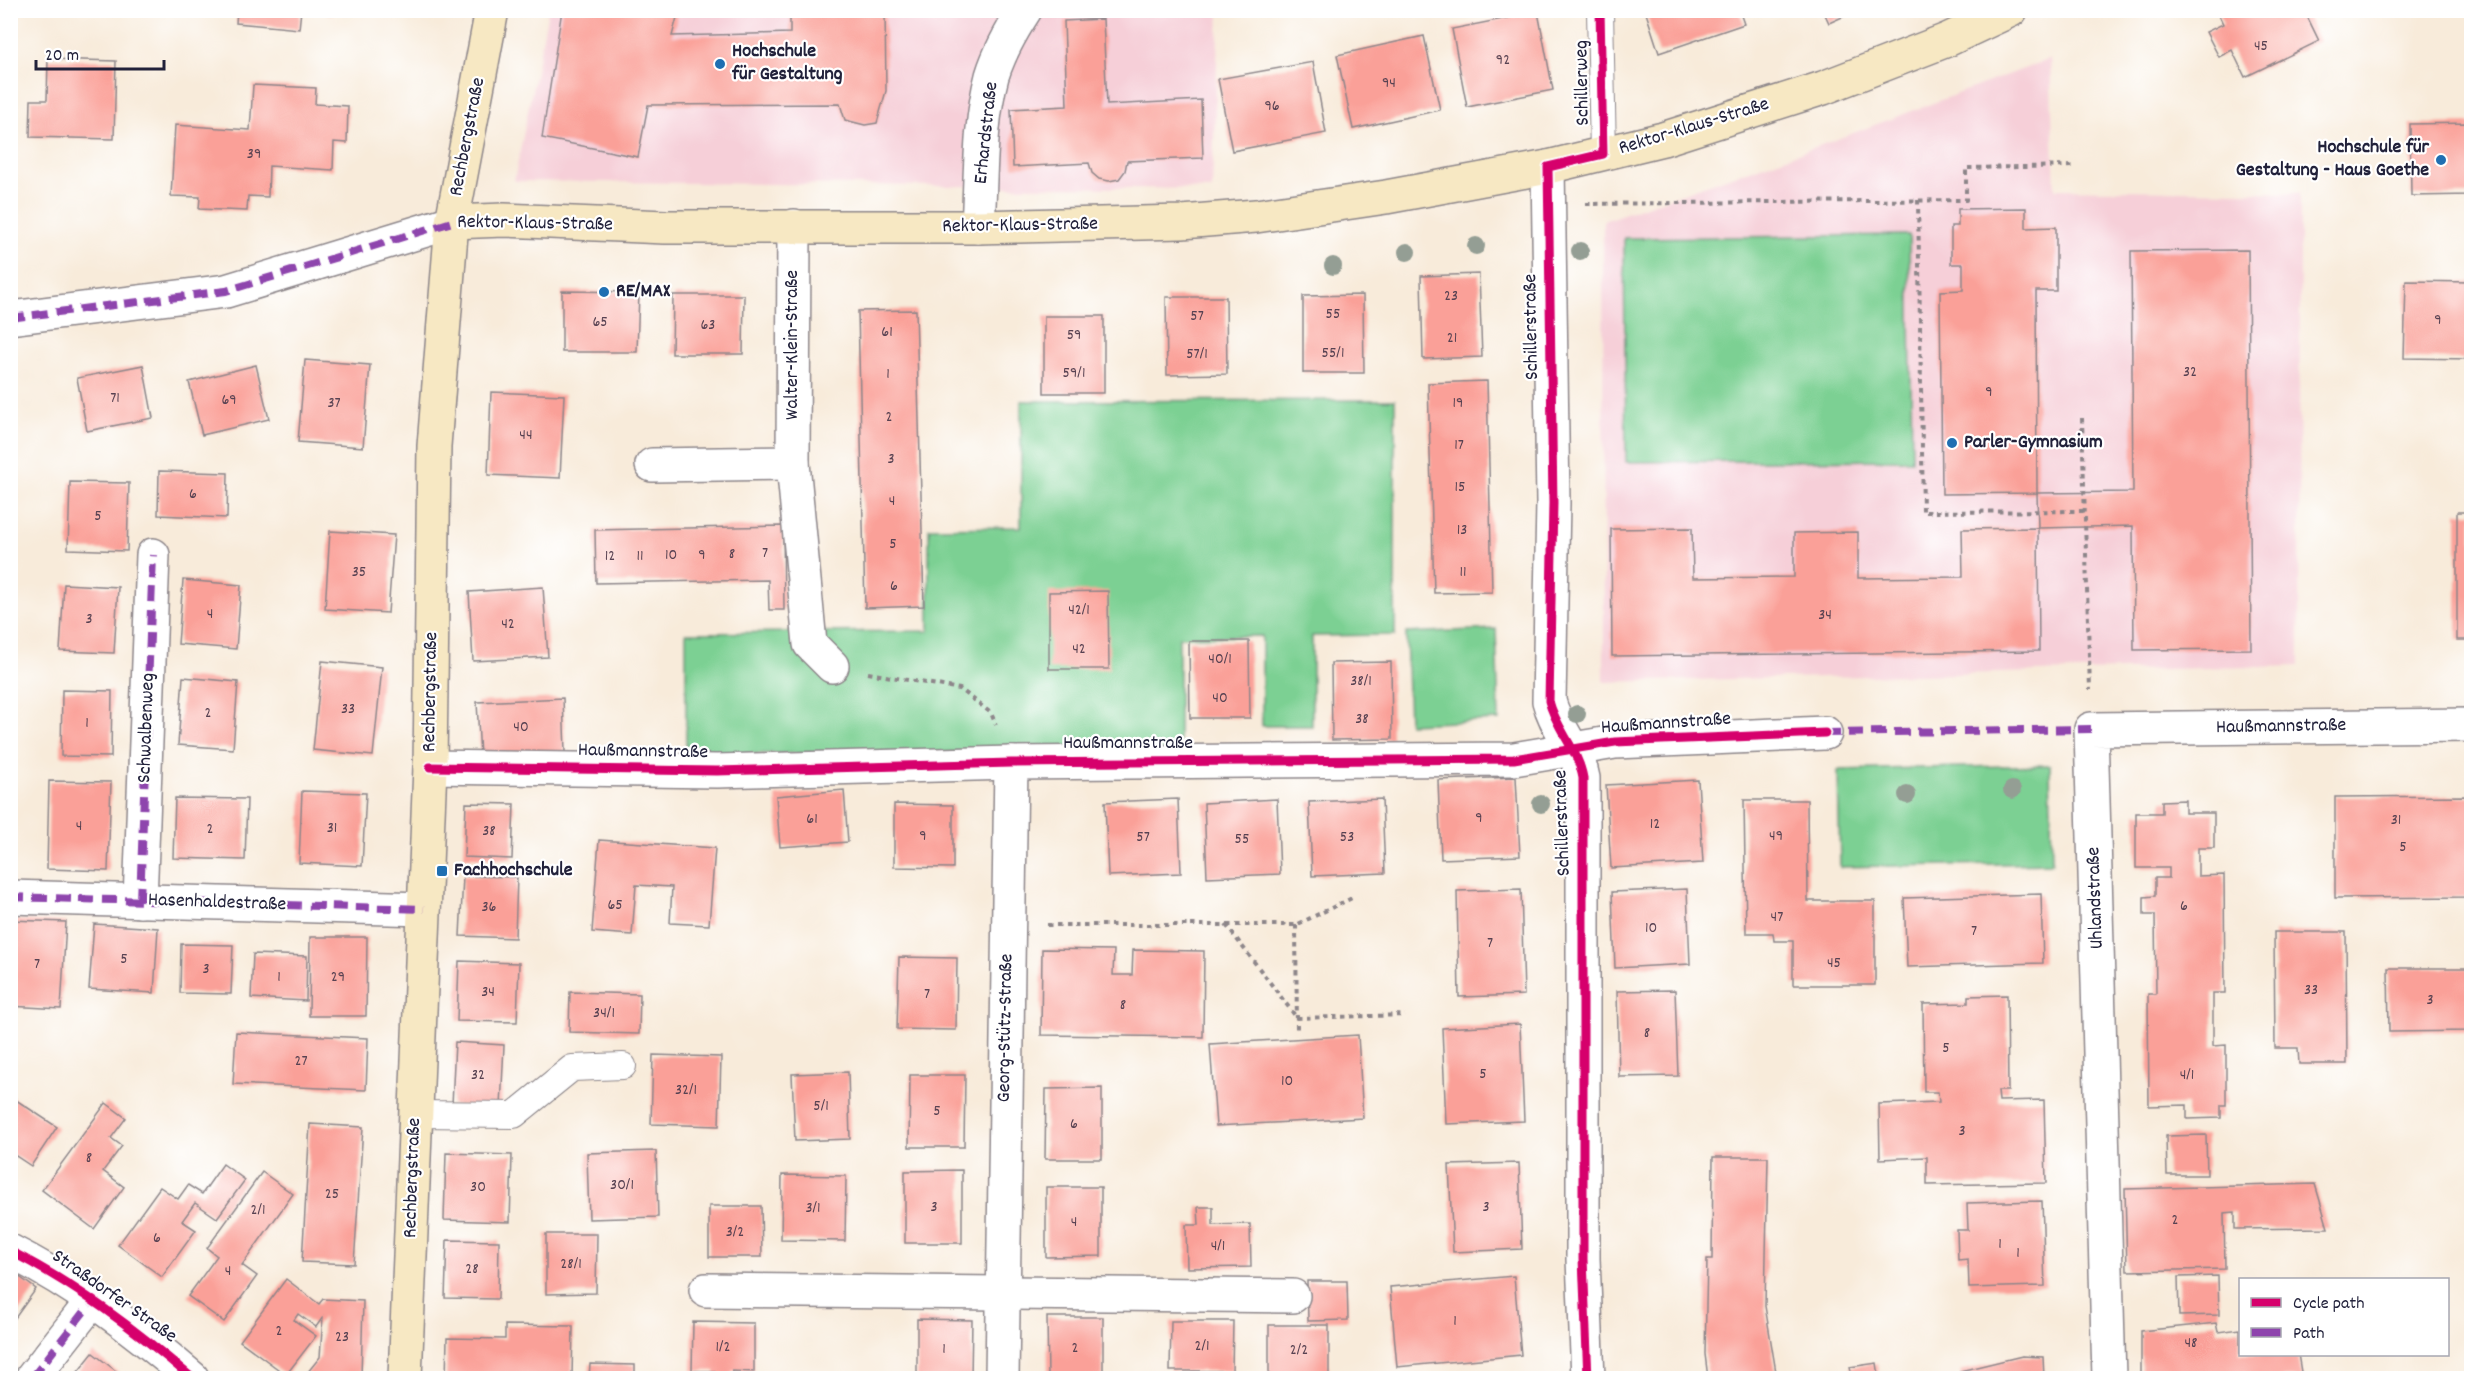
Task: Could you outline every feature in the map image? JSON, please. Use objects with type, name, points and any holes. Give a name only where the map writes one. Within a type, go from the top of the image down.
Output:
[{"type":"main road","name":"Rechbergstraße","points":[[405,1378],[430,767],[434,446],[452,222],[492,10]]},
{"type":"main road","name":"Rektor-Klaus-Straße","points":[[452,222],[504,220],[665,227],[978,227],[1182,222],[1256,216],[1386,197],[1548,167],[1663,139],[1823,88],[1947,40],[2011,10]]},
{"type":"street","name":"Erhardstraße","points":[[978,227],[984,116],[993,75],[1012,31],[1025,10]]},
{"type":"street","name":"Schillerstraße","points":[[1548,167],[1553,503],[1549,701],[1552,716],[1574,750],[1583,778],[1583,1259],[1588,1378]]},
{"type":"street","name":"Rektor-Klaus-Straße","points":[[10,318],[226,291],[452,222]]},
{"type":"street","name":"Walter-Klein-Straße","points":[[794,226],[793,464],[810,644],[832,666]]},
{"type":"street","points":[[652,465],[793,464]]},
{"type":"street","name":"Schwalbenweg","points":[[140,901],[153,555]]},
{"type":"street","name":"Haußmannstraße","points":[[2091,729],[2472,725]]},
{"type":"street","name":"Uhlandstraße","points":[[2091,729],[2109,1378]]},
{"type":"street","name":"Haußmannstraße","points":[[430,767],[717,771],[1011,763],[1514,759],[1615,742],[1825,733]]},
{"type":"street","name":"Georg-Stütz-Straße","points":[[1002,1378],[1011,763]]},
{"type":"street","name":"Hasenhaldestraße","points":[[10,897],[424,909]]},
{"type":"street","name":"Straßdorfer Straße","points":[[10,1251],[41,1267],[93,1300],[192,1378]]},
{"type":"street","points":[[706,1290],[1293,1296]]},
{"type":"street","points":[[32,1378],[93,1300]]},
{"type":"lane","name":"Schillerweg","points":[[1600,10],[1603,154]]},
{"type":"lane","points":[[416,1114],[514,1115],[572,1068],[623,1066]]},
{"type":"path","points":[[1549,205],[1966,200],[1966,168],[2075,166]]},
{"type":"path","points":[[1918,200],[1923,512],[2085,511]]},
{"type":"path","points":[[2082,418],[2091,729]]},
{"type":"path","points":[[832,666],[960,689],[991,713],[1011,763]]},
{"type":"path","points":[[1008,926],[1296,925],[1352,898]]},
{"type":"path","points":[[1226,925],[1297,1018]]},
{"type":"path","points":[[1296,925],[1297,1031]]},
{"type":"path","points":[[1297,1018],[1405,1015]]},
{"type":"shaded area","points":[[548,11],[1219,11],[1212,189],[514,181]]},
{"type":"shaded area","name":"Parler-Gymnasium","points":[[2050,59],[2055,189],[2300,193],[2299,666],[1604,682],[1603,221],[1827,143]]},
{"type":"green space","points":[[1909,235],[1912,460],[1626,462],[1624,238]]},
{"type":"green space","points":[[1395,400],[1395,635],[1312,636],[1312,726],[1262,726],[1262,636],[1179,637],[1179,751],[686,754],[686,633],[929,631],[929,528],[1021,527],[1021,401]]},
{"type":"green space","points":[[1496,629],[1499,720],[1409,724],[1406,633]]},
{"type":"green space","points":[[2050,765],[2052,863],[1840,867],[1838,770]]},
{"type":"building","points":[[237,10],[301,10],[299,29],[236,23]]},
{"type":"building","points":[[311,10],[334,10],[334,14],[311,12]]},
{"type":"building","name":"Hochschule für Gestaltung","points":[[562,10],[679,10],[672,36],[790,33],[790,10],[885,10],[886,91],[877,123],[865,125],[845,120],[840,104],[648,105],[638,157],[542,138]]},
{"type":"building","points":[[1645,10],[1739,10],[1744,24],[1659,53]]},
{"type":"building","points":[[1823,10],[1858,10],[1829,23]]},
{"type":"building","points":[[2304,10],[2319,41],[2245,77],[2232,50],[2219,57],[2206,32],[2223,24],[2217,11]]},
{"type":"building","points":[[1538,12],[1553,90],[1467,107],[1452,29]]},
{"type":"building","points":[[1103,19],[1107,105],[1201,100],[1203,158],[1127,161],[1125,171],[1119,179],[1109,181],[1099,179],[1092,173],[1089,163],[1013,167],[1011,109],[1067,106],[1064,21]]},
{"type":"building","points":[[1424,36],[1440,110],[1353,129],[1337,55]]},
{"type":"building","points":[[48,59],[116,61],[114,139],[30,137],[31,100],[47,100]]},
{"type":"building","points":[[1313,62],[1326,133],[1232,151],[1218,79]]},
{"type":"building","points":[[253,85],[316,88],[315,104],[348,106],[347,143],[334,142],[333,170],[269,166],[268,197],[248,196],[247,211],[199,209],[200,197],[171,196],[175,125],[250,130]]},
{"type":"building","name":"Hochschule für Gestaltung - Haus Goethe","points":[[2472,123],[2472,195],[2411,196],[2410,124]]},
{"type":"building","points":[[2026,208],[2026,228],[2056,227],[2056,291],[2036,291],[2037,493],[1942,494],[1940,291],[1963,290],[1963,264],[1951,264],[1951,226],[1958,226],[1958,209]]},
{"type":"building","points":[[2248,250],[2251,649],[2134,650],[2133,526],[2038,528],[2037,493],[2133,492],[2131,251]]},
{"type":"building","points":[[1479,274],[1482,357],[1423,359],[1421,276]]},
{"type":"building","points":[[2406,281],[2472,282],[2472,359],[2404,358]]},
{"type":"building","points":[[562,291],[639,292],[637,352],[562,352]]},
{"type":"building","points":[[673,295],[744,295],[743,354],[672,354]]},
{"type":"building","points":[[1363,295],[1364,373],[1303,373],[1303,296]]},
{"type":"building","points":[[1166,297],[1226,297],[1227,374],[1167,375]]},
{"type":"building","points":[[916,310],[924,606],[865,608],[858,311]]},
{"type":"building","points":[[1044,316],[1104,316],[1104,393],[1044,393]]},
{"type":"building","points":[[305,360],[370,365],[363,447],[298,442]]},
{"type":"building","points":[[143,365],[153,418],[87,431],[77,378]]},
{"type":"building","points":[[256,365],[269,419],[202,435],[189,382]]},
{"type":"building","points":[[1487,381],[1492,592],[1434,593],[1428,383]]},
{"type":"building","points":[[491,392],[564,395],[560,478],[488,475]]},
{"type":"building","points":[[159,471],[228,473],[227,518],[158,515]]},
{"type":"building","points":[[70,482],[129,483],[127,551],[68,549]]},
{"type":"building","points":[[2457,512],[2472,512],[2472,640],[2457,640]]},
{"type":"building","points":[[783,526],[784,610],[769,610],[768,580],[596,583],[595,530]]},
{"type":"building","points":[[1692,528],[1693,578],[1794,577],[1794,533],[1858,532],[1858,578],[1963,577],[1962,529],[2038,528],[2039,651],[1612,656],[1611,529]]},
{"type":"building","points":[[330,531],[394,535],[388,613],[325,609]]},
{"type":"building","points":[[183,580],[241,585],[236,649],[178,644]]},
{"type":"building","points":[[64,584],[118,587],[114,653],[60,651]]},
{"type":"building","points":[[543,587],[548,657],[473,661],[469,592]]},
{"type":"building","points":[[1108,591],[1109,669],[1049,669],[1049,592]]},
{"type":"building","points":[[1189,641],[1249,641],[1250,718],[1190,718]]},
{"type":"building","points":[[322,661],[382,667],[373,756],[313,750]]},
{"type":"building","points":[[1391,662],[1392,739],[1332,740],[1331,663]]},
{"type":"building","points":[[183,677],[238,682],[233,749],[178,745]]},
{"type":"building","points":[[62,690],[112,691],[111,757],[61,756]]},
{"type":"building","points":[[563,698],[565,752],[480,757],[477,702]]},
{"type":"building","points":[[1516,777],[1520,856],[1441,859],[1438,780]]},
{"type":"building","points":[[1698,780],[1703,863],[1611,868],[1606,785]]},
{"type":"building","points":[[49,781],[111,782],[108,871],[47,869]]},
{"type":"building","points":[[844,790],[848,842],[780,847],[776,796]]},
{"type":"building","points":[[302,791],[366,793],[362,866],[299,863]]},
{"type":"building","points":[[2472,796],[2472,897],[2335,898],[2335,797]]},
{"type":"building","points":[[175,798],[247,799],[245,860],[173,858]]},
{"type":"building","points":[[1178,799],[1181,873],[1108,876],[1105,802]]},
{"type":"building","points":[[1277,799],[1280,874],[1207,877],[1204,803]]},
{"type":"building","points":[[1382,799],[1385,873],[1312,876],[1309,802]]},
{"type":"building","points":[[1744,800],[1807,800],[1808,901],[1875,901],[1875,985],[1793,985],[1793,941],[1774,941],[1773,933],[1746,933]]},
{"type":"building","points":[[2185,800],[2185,813],[2214,813],[2214,848],[2198,848],[2198,876],[2224,875],[2225,993],[2213,993],[2213,1046],[2226,1045],[2226,1105],[2221,1105],[2221,1118],[2187,1119],[2187,1105],[2149,1106],[2148,994],[2156,994],[2155,915],[2144,915],[2144,897],[2155,896],[2155,878],[2169,878],[2169,868],[2136,868],[2136,813],[2162,813],[2162,801]]},
{"type":"building","points":[[466,803],[514,804],[512,859],[464,857]]},
{"type":"building","points":[[894,804],[953,805],[953,868],[894,867]]},
{"type":"building","points":[[599,840],[715,848],[709,925],[670,923],[672,887],[636,885],[632,935],[592,932]]},
{"type":"building","points":[[463,876],[517,877],[515,938],[460,936]]},
{"type":"building","points":[[1521,889],[1524,995],[1459,997],[1457,891]]},
{"type":"building","points":[[1687,889],[1690,964],[1615,968],[1612,892]]},
{"type":"building","points":[[2041,894],[2043,963],[1907,967],[1904,898]]},
{"type":"building","points":[[10,920],[66,922],[61,1009],[10,1006]]},
{"type":"building","points":[[94,924],[158,928],[154,993],[89,989]]},
{"type":"building","points":[[2274,932],[2346,932],[2347,1064],[2299,1064],[2298,1048],[2275,1048]]},
{"type":"building","points":[[310,937],[367,937],[366,1016],[309,1016]]},
{"type":"building","points":[[181,944],[233,945],[231,994],[180,993]]},
{"type":"building","points":[[1042,949],[1114,950],[1113,975],[1132,975],[1133,950],[1204,951],[1203,1037],[1041,1035]]},
{"type":"building","points":[[253,954],[307,956],[306,1001],[251,998]]},
{"type":"building","points":[[899,957],[957,958],[956,1030],[897,1029]]},
{"type":"building","points":[[459,961],[519,963],[517,1022],[457,1021]]},
{"type":"building","points":[[2388,968],[2472,968],[2472,1031],[2389,1032]]},
{"type":"building","points":[[1675,990],[1678,1076],[1619,1077],[1617,991]]},
{"type":"building","points":[[570,992],[640,994],[639,1034],[569,1032]]},
{"type":"building","points":[[2007,995],[2008,1091],[1998,1091],[1999,1101],[2044,1100],[2046,1183],[1927,1185],[1927,1157],[1880,1159],[1879,1104],[1939,1102],[1938,1092],[1924,1092],[1923,1004],[1968,1003],[1968,996]]},
{"type":"building","points":[[1520,1024],[1524,1121],[1446,1124],[1442,1028]]},
{"type":"building","points":[[236,1032],[368,1038],[366,1090],[233,1084]]},
{"type":"building","points":[[1358,1035],[1363,1118],[1216,1126],[1210,1044]]},
{"type":"building","points":[[455,1042],[504,1045],[501,1107],[452,1105]]},
{"type":"building","points":[[653,1055],[721,1057],[719,1126],[651,1124]]},
{"type":"building","points":[[848,1072],[850,1139],[795,1141],[792,1074]]},
{"type":"building","points":[[910,1075],[965,1075],[964,1147],[909,1147]]},
{"type":"building","points":[[1102,1088],[1102,1159],[1045,1159],[1046,1089]]},
{"type":"building","points":[[10,1096],[57,1127],[31,1166],[10,1152]]},
{"type":"building","points":[[106,1103],[126,1118],[111,1138],[122,1146],[103,1171],[124,1187],[94,1229],[42,1190]]},
{"type":"building","points":[[310,1124],[363,1127],[354,1264],[302,1262]]},
{"type":"building","points":[[2206,1135],[2207,1175],[2167,1175],[2166,1136]]},
{"type":"building","points":[[656,1151],[658,1217],[589,1219],[587,1153]]},
{"type":"building","points":[[446,1153],[512,1155],[510,1222],[444,1220]]},
{"type":"building","points":[[1713,1157],[1768,1157],[1765,1306],[1777,1378],[1708,1378],[1705,1354],[1707,1259],[1712,1259]]},
{"type":"building","points":[[1519,1163],[1522,1249],[1453,1252],[1449,1165]]},
{"type":"building","points":[[223,1164],[245,1180],[217,1218],[195,1203],[182,1221],[196,1230],[162,1277],[118,1245],[160,1187],[178,1199],[188,1185],[202,1194]]},
{"type":"building","points":[[962,1170],[962,1243],[905,1243],[905,1171]]},
{"type":"building","points":[[262,1172],[293,1194],[242,1265],[257,1276],[224,1322],[188,1296],[217,1256],[207,1248]]},
{"type":"building","points":[[782,1175],[846,1176],[845,1241],[781,1240]]},
{"type":"building","points":[[2315,1184],[2328,1228],[2235,1229],[2235,1212],[2224,1213],[2225,1269],[2127,1271],[2125,1189]]},
{"type":"building","points":[[1046,1187],[1101,1187],[1101,1256],[1046,1257]]},
{"type":"building","points":[[2042,1201],[2045,1286],[1969,1288],[1968,1259],[1958,1260],[1957,1230],[1968,1230],[1967,1203]]},
{"type":"building","points":[[709,1206],[761,1206],[762,1257],[709,1257]]},
{"type":"building","points":[[1198,1207],[1213,1207],[1213,1225],[1250,1224],[1251,1267],[1187,1268],[1186,1225],[1199,1225]]},
{"type":"building","points":[[546,1234],[597,1234],[596,1293],[546,1294]]},
{"type":"building","points":[[447,1240],[499,1241],[498,1299],[445,1298]]},
{"type":"building","points":[[10,1270],[36,1289],[10,1325]]},
{"type":"building","points":[[1514,1276],[1521,1355],[1397,1367],[1390,1287]]},
{"type":"building","points":[[2218,1276],[2219,1315],[2179,1316],[2178,1277]]},
{"type":"building","points":[[286,1279],[319,1304],[323,1299],[363,1301],[361,1378],[303,1378],[320,1357],[323,1317],[316,1327],[298,1314],[294,1320],[316,1336],[286,1375],[240,1341]]},
{"type":"building","points":[[1307,1281],[1347,1281],[1348,1320],[1308,1321]]},
{"type":"building","points":[[1047,1317],[1103,1317],[1103,1378],[1048,1378]]},
{"type":"building","points":[[917,1319],[972,1320],[971,1378],[917,1378]]},
{"type":"building","points":[[1171,1321],[1233,1321],[1232,1371],[1170,1371]]},
{"type":"building","points":[[693,1322],[754,1323],[754,1372],[732,1371],[732,1378],[715,1378],[715,1371],[692,1371]]},
{"type":"building","points":[[2216,1323],[2218,1332],[2239,1329],[2239,1356],[2298,1356],[2302,1378],[2141,1378],[2141,1331]]},
{"type":"building","points":[[505,1325],[573,1326],[572,1378],[446,1378],[447,1338],[505,1339]]},
{"type":"building","points":[[1269,1325],[1329,1325],[1329,1375],[1269,1375]]},
{"type":"building","points":[[93,1353],[125,1378],[73,1378]]},
{"type":"building","points":[[2022,1356],[2043,1357],[2044,1378],[1962,1378],[1960,1371]]},
{"type":"building","points":[[1877,1363],[1879,1376],[1887,1375],[1888,1378],[1852,1378],[1850,1367]]},
{"type":"building","points":[[590,1364],[635,1365],[635,1378],[589,1378]]},
{"type":"marked path","points":[[10,318],[226,291],[452,222]]},
{"type":"marked path","points":[[140,901],[153,555]]},
{"type":"marked path","points":[[1825,733],[2091,729]]},
{"type":"marked path","points":[[10,897],[424,909]]},
{"type":"marked path","points":[[32,1378],[93,1300]]},
{"type":"cycle path","points":[[1588,1378],[1583,1259],[1583,778],[1577,758],[1549,701],[1553,503],[1548,167],[1603,154],[1600,10]]},
{"type":"cycle path","points":[[430,767],[717,771],[1011,763],[1514,759],[1615,742],[1825,733]]},
{"type":"cycle path","points":[[10,1251],[59,1278],[105,1309],[192,1378]]},
{"type":"place","name":"Hochschule für Gestaltung","points":[[720,64]]},
{"type":"place","name":"Hochschule für Gestaltung - Haus Goethe","points":[[2441,160]]},
{"type":"place","name":"RE/MAX","points":[[604,292]]},
{"type":"place","name":"Parler-Gymnasium","points":[[1952,443]]},
{"type":"place","name":"Fachhochschule","points":[[442,871]]}]
